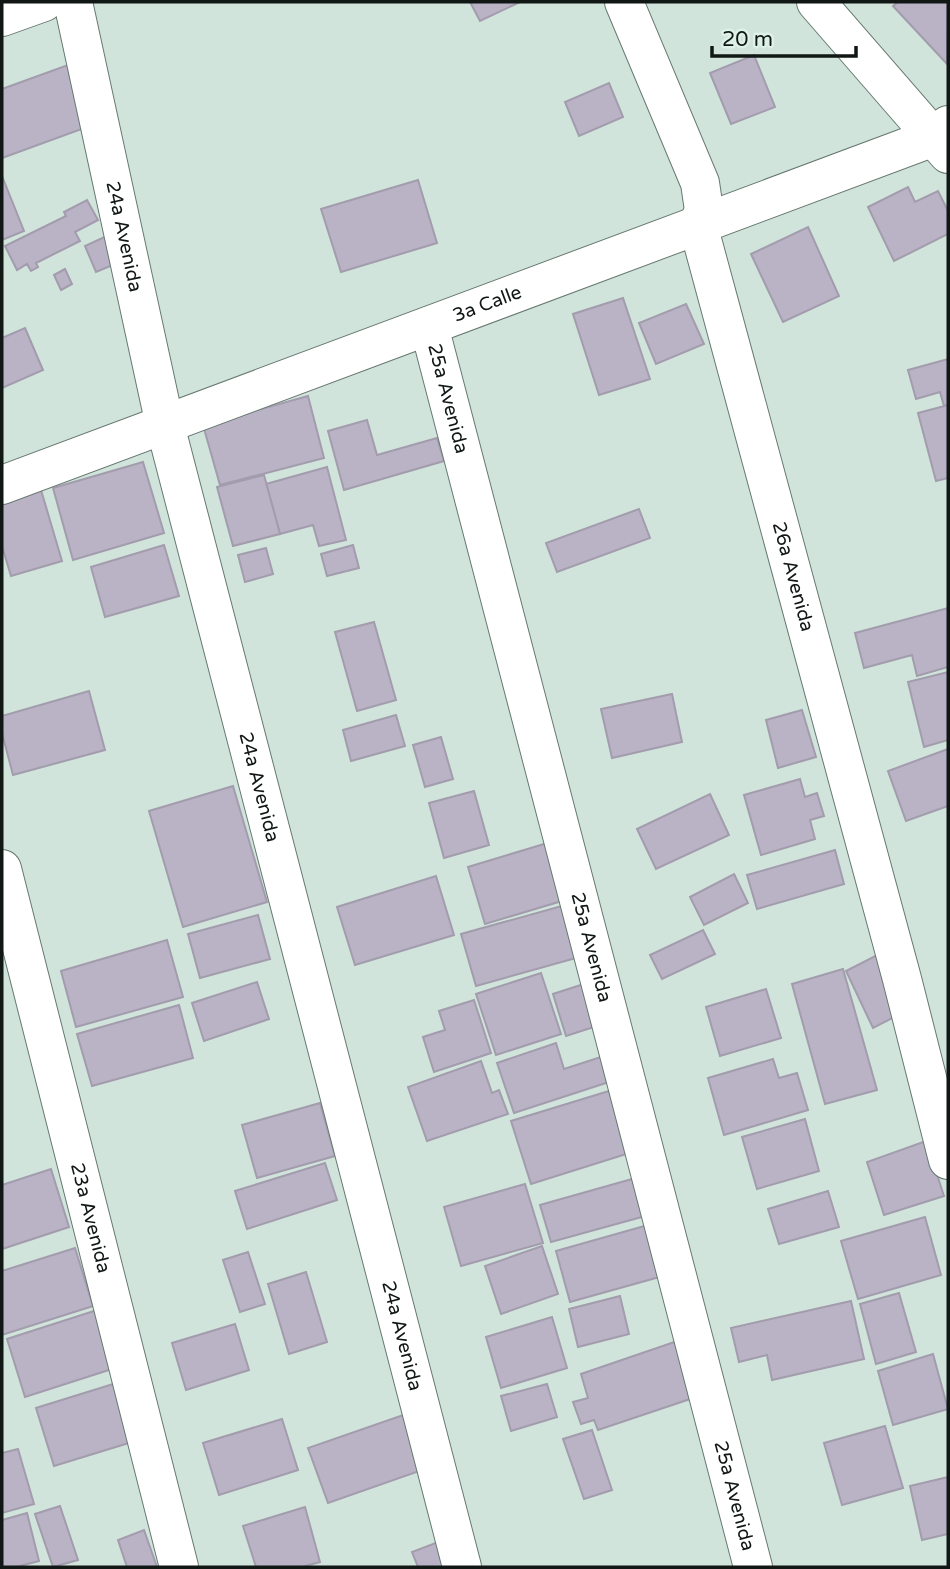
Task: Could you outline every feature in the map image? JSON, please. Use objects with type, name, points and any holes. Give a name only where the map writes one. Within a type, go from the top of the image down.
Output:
[{"type":"street","points":[[2,18],[44,2]]},
{"type":"street","name":"24a Avenida","points":[[73,2],[164,425],[462,1567]]},
{"type":"street","name":"26a Avenida","points":[[624,2],[700,183],[704,210],[698,225],[902,979],[948,1160]]},
{"type":"street","points":[[816,2],[943,139]]},
{"type":"street","name":"3a Calle","points":[[2,485],[698,225],[943,139]]},
{"type":"street","name":"25a Avenida","points":[[429,326],[753,1567]]},
{"type":"street","name":"23a Avenida","points":[[2,869],[179,1567]]},
{"type":"building","points":[[470,2],[520,2],[480,21]]},
{"type":"building","points":[[898,2],[948,2],[947,64],[893,6]]},
{"type":"building","points":[[754,55],[775,107],[731,124],[710,73]]},
{"type":"building","points":[[68,65],[90,126],[2,158],[2,89]]},
{"type":"building","points":[[609,83],[623,117],[579,136],[565,102]]},
{"type":"building","points":[[2,176],[24,231],[2,240]]},
{"type":"building","points":[[418,180],[437,243],[341,272],[321,209]]},
{"type":"building","points":[[908,187],[915,202],[938,191],[948,211],[948,234],[894,261],[868,207]]},
{"type":"building","points":[[87,200],[98,220],[75,232],[80,241],[36,263],[38,267],[31,271],[27,264],[17,270],[5,246],[66,216],[64,212]]},
{"type":"building","points":[[808,227],[839,296],[783,322],[751,254]]},
{"type":"building","points":[[113,233],[125,260],[96,272],[85,246]]},
{"type":"building","points":[[65,269],[72,284],[61,290],[54,275]]},
{"type":"building","points":[[623,298],[650,379],[599,395],[573,314]]},
{"type":"building","points":[[686,304],[704,344],[656,364],[639,323]]},
{"type":"building","points":[[25,328],[43,370],[2,388],[2,338]]},
{"type":"building","points":[[948,359],[948,405],[944,406],[940,392],[916,399],[908,370]]},
{"type":"building","points":[[308,396],[324,458],[220,485],[203,425]]},
{"type":"building","points":[[948,405],[948,478],[936,481],[918,413]]},
{"type":"building","points":[[367,420],[377,455],[437,438],[444,461],[344,490],[328,431]]},
{"type":"building","points":[[143,462],[164,533],[73,560],[53,488]]},
{"type":"building","points":[[327,467],[346,540],[319,546],[313,525],[280,534],[266,484]]},
{"type":"building","points":[[36,473],[62,561],[11,576],[2,546],[2,483]]},
{"type":"building","points":[[264,475],[280,534],[233,546],[217,487]]},
{"type":"building","points":[[639,509],[650,538],[557,572],[546,543]]},
{"type":"building","points":[[164,545],[179,596],[105,617],[91,567]]},
{"type":"building","points":[[353,545],[359,568],[327,576],[321,554]]},
{"type":"building","points":[[266,548],[273,574],[245,582],[238,555]]},
{"type":"building","points":[[948,608],[948,667],[917,676],[912,655],[864,668],[855,633]]},
{"type":"building","points":[[374,622],[396,700],[357,711],[335,632]]},
{"type":"building","points":[[948,672],[948,740],[924,747],[908,682]]},
{"type":"building","points":[[89,691],[105,750],[13,775],[2,733],[2,716]]},
{"type":"building","points":[[672,694],[682,742],[612,758],[601,709]]},
{"type":"building","points":[[802,710],[816,757],[778,768],[766,720]]},
{"type":"building","points":[[396,715],[405,746],[351,761],[343,730]]},
{"type":"building","points":[[441,737],[453,779],[425,787],[413,745]]},
{"type":"building","points":[[948,749],[948,806],[906,821],[888,771]]},
{"type":"building","points":[[800,779],[805,797],[817,793],[824,816],[810,820],[815,839],[761,855],[744,795]]},
{"type":"building","points":[[233,786],[267,902],[183,927],[149,811]]},
{"type":"building","points":[[474,791],[489,845],[444,858],[429,803]]},
{"type":"building","points":[[710,794],[729,835],[656,869],[637,829]]},
{"type":"building","points":[[554,841],[572,898],[485,924],[468,867]]},
{"type":"building","points":[[835,850],[844,884],[757,909],[747,875]]},
{"type":"building","points":[[734,874],[748,903],[704,925],[690,897]]},
{"type":"building","points":[[436,876],[454,935],[355,965],[337,907]]},
{"type":"building","points":[[569,904],[583,956],[476,986],[461,934]]},
{"type":"building","points":[[258,915],[270,959],[200,978],[188,934]]},
{"type":"building","points":[[703,930],[715,954],[662,979],[650,955]]},
{"type":"building","points":[[167,940],[183,997],[76,1027],[61,971]]},
{"type":"building","points":[[881,953],[908,1010],[873,1028],[846,971]]},
{"type":"building","points":[[843,969],[877,1090],[825,1104],[792,984]]},
{"type":"building","points":[[541,973],[561,1034],[496,1055],[476,994]]},
{"type":"building","points":[[596,980],[609,1022],[566,1036],[553,994]]},
{"type":"building","points":[[257,982],[269,1019],[204,1041],[192,1003]]},
{"type":"building","points":[[766,989],[781,1038],[720,1056],[706,1007]]},
{"type":"building","points":[[474,1000],[491,1053],[434,1072],[423,1037],[445,1030],[439,1011]]},
{"type":"building","points":[[179,1005],[193,1058],[92,1086],[77,1034]]},
{"type":"building","points":[[556,1043],[564,1069],[607,1055],[615,1080],[514,1113],[497,1063]]},
{"type":"building","points":[[773,1059],[779,1078],[797,1073],[808,1110],[724,1135],[708,1078]]},
{"type":"building","points":[[481,1061],[492,1093],[499,1090],[508,1114],[427,1141],[408,1087]]},
{"type":"building","points":[[622,1087],[642,1149],[531,1184],[511,1121]]},
{"type":"building","points":[[320,1103],[335,1156],[257,1178],[242,1125]]},
{"type":"building","points":[[805,1119],[819,1171],[757,1189],[742,1137]]},
{"type":"building","points":[[926,1141],[944,1196],[884,1215],[867,1162]]},
{"type":"building","points":[[325,1163],[337,1200],[247,1229],[235,1191]]},
{"type":"building","points":[[51,1169],[69,1227],[2,1249],[2,1185]]},
{"type":"building","points":[[639,1177],[649,1215],[551,1242],[540,1205]]},
{"type":"building","points":[[525,1184],[543,1243],[461,1266],[444,1207]]},
{"type":"building","points":[[828,1191],[839,1227],[779,1244],[768,1209]]},
{"type":"building","points":[[925,1217],[941,1275],[858,1299],[841,1241]]},
{"type":"building","points":[[648,1225],[663,1276],[570,1302],[556,1251]]},
{"type":"building","points":[[542,1246],[558,1294],[501,1314],[485,1266]]},
{"type":"building","points":[[75,1248],[93,1306],[2,1335],[2,1271]]},
{"type":"building","points":[[248,1252],[265,1304],[240,1312],[223,1260]]},
{"type":"building","points":[[306,1272],[327,1342],[289,1354],[268,1284]]},
{"type":"building","points":[[899,1293],[916,1352],[876,1364],[860,1304]]},
{"type":"building","points":[[620,1296],[629,1334],[578,1347],[569,1309]]},
{"type":"building","points":[[851,1301],[864,1359],[772,1380],[767,1355],[739,1362],[731,1328]]},
{"type":"building","points":[[97,1310],[115,1368],[25,1397],[7,1339]]},
{"type":"building","points":[[552,1317],[567,1368],[501,1388],[486,1337]]},
{"type":"building","points":[[235,1324],[249,1370],[186,1390],[172,1343]]},
{"type":"building","points":[[686,1338],[705,1394],[598,1430],[594,1420],[581,1424],[573,1402],[588,1398],[581,1374]]},
{"type":"building","points":[[933,1354],[948,1409],[893,1425],[878,1371]]},
{"type":"building","points":[[126,1380],[145,1438],[54,1466],[36,1408]]},
{"type":"building","points":[[547,1384],[557,1417],[511,1431],[501,1396]]},
{"type":"building","points":[[409,1413],[428,1468],[328,1503],[308,1448]]},
{"type":"building","points":[[282,1419],[298,1470],[219,1495],[203,1443]]},
{"type":"building","points":[[885,1426],[903,1488],[842,1505],[824,1443]]},
{"type":"building","points":[[592,1430],[612,1490],[584,1499],[563,1439]]},
{"type":"building","points":[[18,1449],[34,1504],[2,1513],[2,1453]]},
{"type":"building","points":[[948,1477],[948,1534],[922,1540],[910,1486]]},
{"type":"building","points":[[60,1506],[78,1560],[53,1567],[35,1514]]},
{"type":"building","points":[[305,1507],[320,1562],[302,1567],[256,1567],[243,1526]]},
{"type":"building","points":[[27,1513],[39,1561],[16,1567],[2,1567],[2,1520]]},
{"type":"building","points":[[144,1530],[157,1567],[127,1567],[118,1540]]},
{"type":"building","points":[[446,1539],[456,1567],[418,1567],[412,1552]]}]
